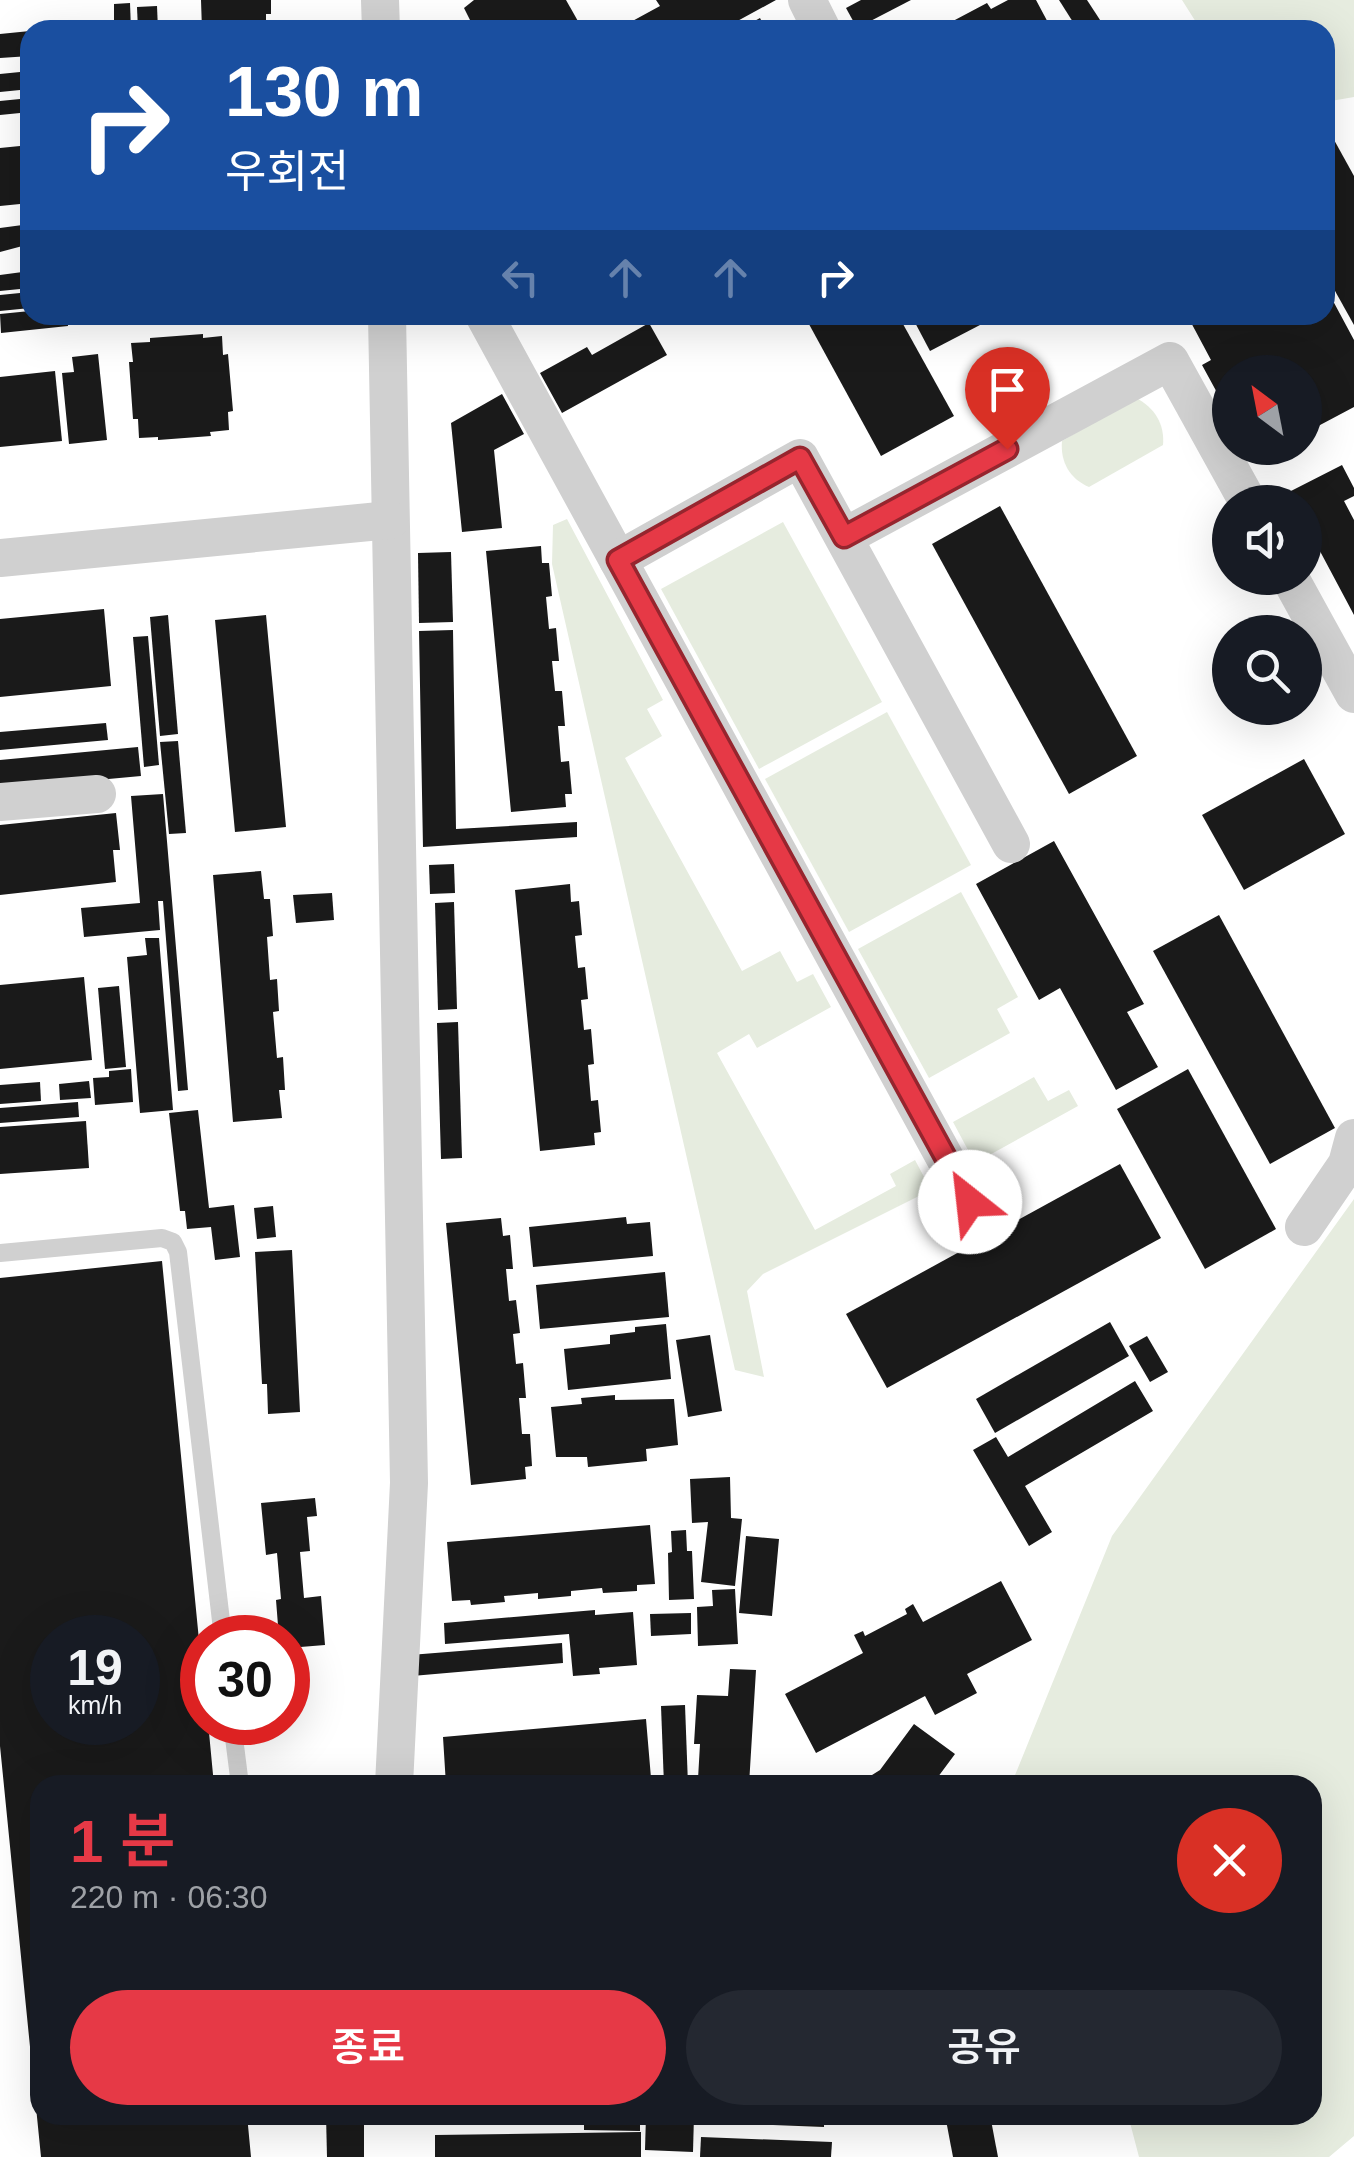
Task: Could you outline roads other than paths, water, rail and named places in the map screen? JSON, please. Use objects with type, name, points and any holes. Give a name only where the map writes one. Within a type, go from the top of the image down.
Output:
[{"type":"street","points":[[387,325],[409,1482],[394,1775]]},
{"type":"street","points":[[489,325],[970,1202]]},
{"type":"street","points":[[844,537],[1170,360],[1239,485]]},
{"type":"street","points":[[618,560],[800,458],[1011,844]]},
{"type":"street","points":[[0,558],[390,520]]},
{"type":"street","points":[[1299,595],[1354,694]]},
{"type":"street","points":[[0,802],[97,794]]},
{"type":"street","points":[[1304,1227],[1347,1164],[1354,1138]]},
{"type":"lane","points":[[0,1252],[162,1238],[173,1242],[178,1252],[219,1615]]},
{"type":"lane","points":[[235,1745],[239,1775]]}]
